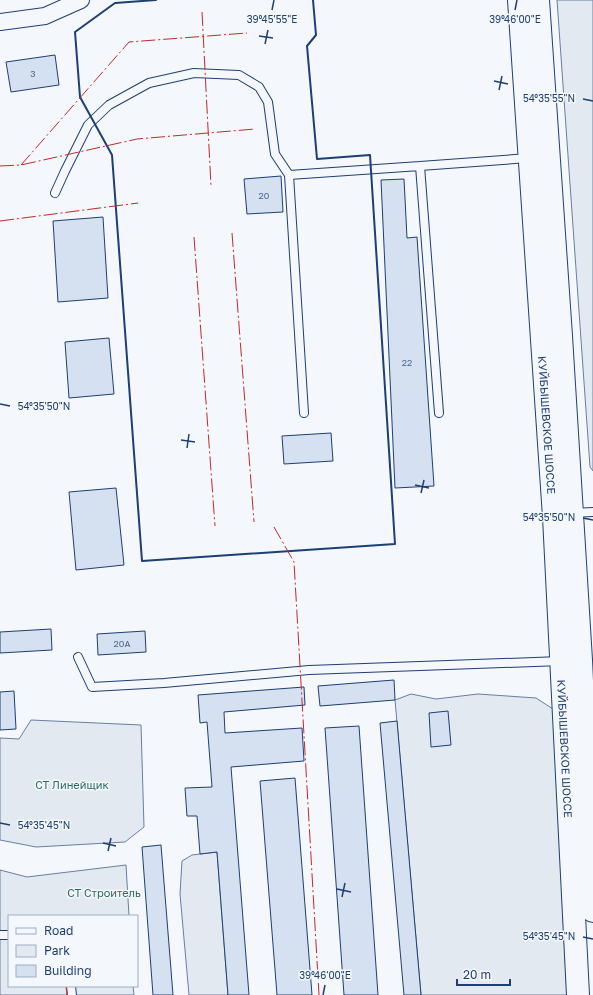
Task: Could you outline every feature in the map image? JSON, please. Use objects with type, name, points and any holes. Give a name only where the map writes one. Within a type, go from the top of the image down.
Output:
[{"type":"main road","name":"КУЙБЫШЕВСКОЕ ШОССЕ","points":[[519,0],[552,494],[576,660],[589,779],[593,911]]},
{"type":"main road","name":"КУЙБЫШЕВСКОЕ ШОССЕ","points":[[538,0],[572,513],[576,660],[578,995]]},
{"type":"street","points":[[0,22],[45,16],[81,0]]},
{"type":"lane","points":[[55,193],[64,171],[88,125],[109,105],[149,82],[194,73],[239,75],[259,87],[268,102],[275,154],[288,175],[304,413]]},
{"type":"lane","points":[[288,175],[529,158]]},
{"type":"lane","points":[[420,166],[439,414]]},
{"type":"lane","points":[[572,513],[593,512]]},
{"type":"lane","points":[[78,657],[92,687],[164,683],[309,670],[576,660]]},
{"type":"green space","points":[[557,0],[593,0],[593,471],[590,467]]},
{"type":"green space","points":[[411,694],[436,699],[478,694],[536,698],[553,709],[567,995],[421,995],[395,700]]},
{"type":"green space","name":"СТ Линейщик","points":[[31,720],[141,725],[144,827],[125,842],[36,847],[0,840],[0,738],[19,739]]},
{"type":"green space","points":[[217,852],[228,995],[189,995],[180,894],[182,861],[192,855]]},
{"type":"green space","name":"СТ Строитель","points":[[126,865],[129,915],[8,915],[8,987],[133,987],[134,995],[0,995],[0,870],[27,877]]},
{"type":"building","points":[[55,55],[59,85],[11,92],[6,62]]},
{"type":"building","points":[[281,176],[283,212],[247,214],[244,179]]},
{"type":"building","points":[[404,179],[407,238],[417,237],[434,486],[395,488],[381,180]]},
{"type":"building","points":[[103,217],[108,298],[58,302],[53,221]]},
{"type":"building","points":[[109,338],[114,394],[69,398],[65,342]]},
{"type":"building","points":[[331,433],[333,461],[284,464],[282,436]]},
{"type":"building","points":[[116,488],[124,565],[76,570],[69,492]]},
{"type":"building","points":[[51,629],[52,650],[0,653],[0,632]]},
{"type":"building","points":[[145,631],[146,652],[98,655],[97,634]]},
{"type":"building","points":[[394,680],[395,700],[320,706],[318,686]]},
{"type":"building","points":[[304,687],[305,705],[224,712],[225,733],[302,728],[304,761],[231,767],[249,995],[228,995],[217,852],[200,854],[197,816],[187,816],[185,788],[212,787],[207,722],[200,723],[198,695]]},
{"type":"building","points":[[14,691],[16,729],[0,730],[0,692]]},
{"type":"building","points":[[448,711],[451,745],[431,747],[429,713]]},
{"type":"building","points":[[397,721],[421,995],[404,995],[380,723]]},
{"type":"building","points":[[359,726],[378,995],[344,995],[325,728]]},
{"type":"building","points":[[295,778],[312,995],[277,995],[260,781]]},
{"type":"building","points":[[161,845],[173,995],[153,995],[142,847]]},
{"type":"wall","points":[[156,0],[115,3],[75,32],[80,97],[112,155],[142,561],[395,544],[370,155],[317,159],[307,46],[316,35],[313,0]]},
{"type":"power","points":[[202,12],[211,186]]},
{"type":"power","points":[[21,165],[129,42],[247,33]]},
{"type":"power","points":[[0,166],[21,165],[137,139],[255,129]]},
{"type":"power","points":[[0,221],[138,203]]},
{"type":"power","points":[[232,233],[254,522]]},
{"type":"power","points":[[194,237],[215,526]]},
{"type":"power","points":[[274,527],[294,562],[319,995]]},
{"type":"power","points":[[66,987],[67,995]]}]
